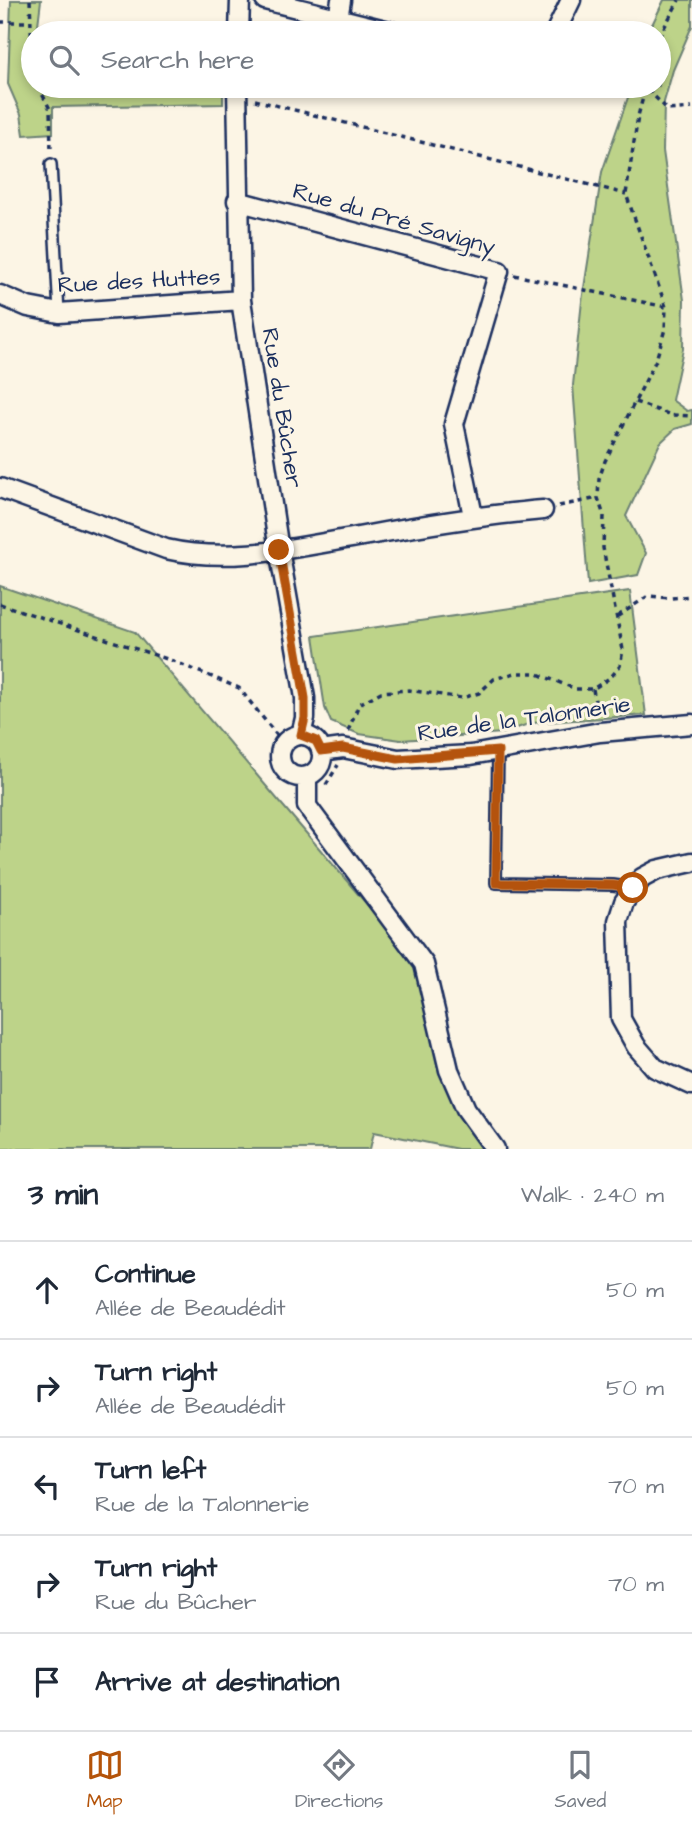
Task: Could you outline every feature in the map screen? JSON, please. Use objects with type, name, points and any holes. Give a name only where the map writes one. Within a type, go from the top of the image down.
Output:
[{"type":"street","points":[[239,21],[240,0]]},
{"type":"street","points":[[265,0],[346,21]]},
{"type":"street","points":[[338,19],[341,0]]},
{"type":"street","points":[[561,21],[571,0]]},
{"type":"street","name":"Rue du Bûcher","points":[[237,98],[241,300],[279,550],[305,698],[305,718],[301,735]]},
{"type":"street","name":"Rue du Pré Savigny","points":[[237,201],[499,271],[454,424],[473,516]]},
{"type":"street","name":"Rue des Huttes","points":[[0,295],[28,307],[59,313],[241,300]]},
{"type":"street","points":[[0,488],[178,552],[220,556],[279,550],[473,516],[543,510]]},
{"type":"street","name":"Rue de la Talonnerie","points":[[321,751],[343,748],[398,759],[498,751],[600,732],[692,724]]},
{"type":"street","points":[[301,735],[316,741],[321,751],[320,766],[307,776],[296,777],[282,766],[280,755],[284,744],[301,735]]},
{"type":"street","points":[[307,776],[307,806],[425,964],[449,1070],[466,1109],[495,1149]]},
{"type":"street","points":[[692,862],[657,870],[642,878],[624,902],[618,921],[621,1019],[636,1046],[655,1068],[692,1085]]},
{"type":"lane","points":[[51,164],[59,313]]},
{"type":"lane","points":[[498,751],[496,883],[613,885],[633,888]]},
{"type":"path","points":[[30,0],[30,21]]},
{"type":"path","points":[[668,21],[679,0]]},
{"type":"path","points":[[0,22],[21,22]]},
{"type":"path","points":[[44,98],[50,109],[51,164]]},
{"type":"path","points":[[267,98],[626,194]]},
{"type":"path","points":[[343,748],[359,704],[382,692],[409,690],[462,698],[479,693],[494,679],[514,673],[535,673],[576,689],[593,689],[611,677],[620,666],[622,650],[618,616],[603,548],[604,516],[598,498],[599,479],[605,461],[656,360],[665,329],[666,307],[626,194],[643,98]]},
{"type":"path","points":[[657,98],[668,110],[692,108]]},
{"type":"path","points":[[499,271],[666,307]]},
{"type":"path","points":[[635,402],[671,415],[692,416]]},
{"type":"path","points":[[543,510],[598,498]]},
{"type":"path","points":[[618,616],[648,596],[692,596]]},
{"type":"path","points":[[0,604],[173,661],[239,688],[284,744]]},
{"type":"path","points":[[593,689],[600,732]]},
{"type":"green space","points":[[11,0],[41,0],[38,21],[21,21],[21,98],[223,98],[223,104],[53,107],[53,133],[24,135],[21,114],[8,84]]},
{"type":"green space","points":[[664,0],[692,0],[692,26],[671,77],[671,21],[654,21]]},
{"type":"green space","points":[[628,98],[665,98],[663,151],[684,300],[683,349],[672,400],[687,411],[692,410],[692,424],[675,429],[660,443],[626,516],[646,553],[638,575],[588,584],[573,385],[582,301],[602,172]]},
{"type":"green space","points":[[0,586],[135,632],[421,968],[445,1086],[491,1149],[458,1149],[374,1132],[370,1149],[0,1149]]},
{"type":"green space","points":[[630,591],[646,715],[531,723],[503,733],[401,740],[359,734],[331,722],[325,708],[314,636]]},
{"type":"route","points":[[279,550],[305,698],[305,718],[301,735],[316,741],[321,751],[343,748],[398,759],[498,751],[496,883],[613,885],[633,888]]}]
